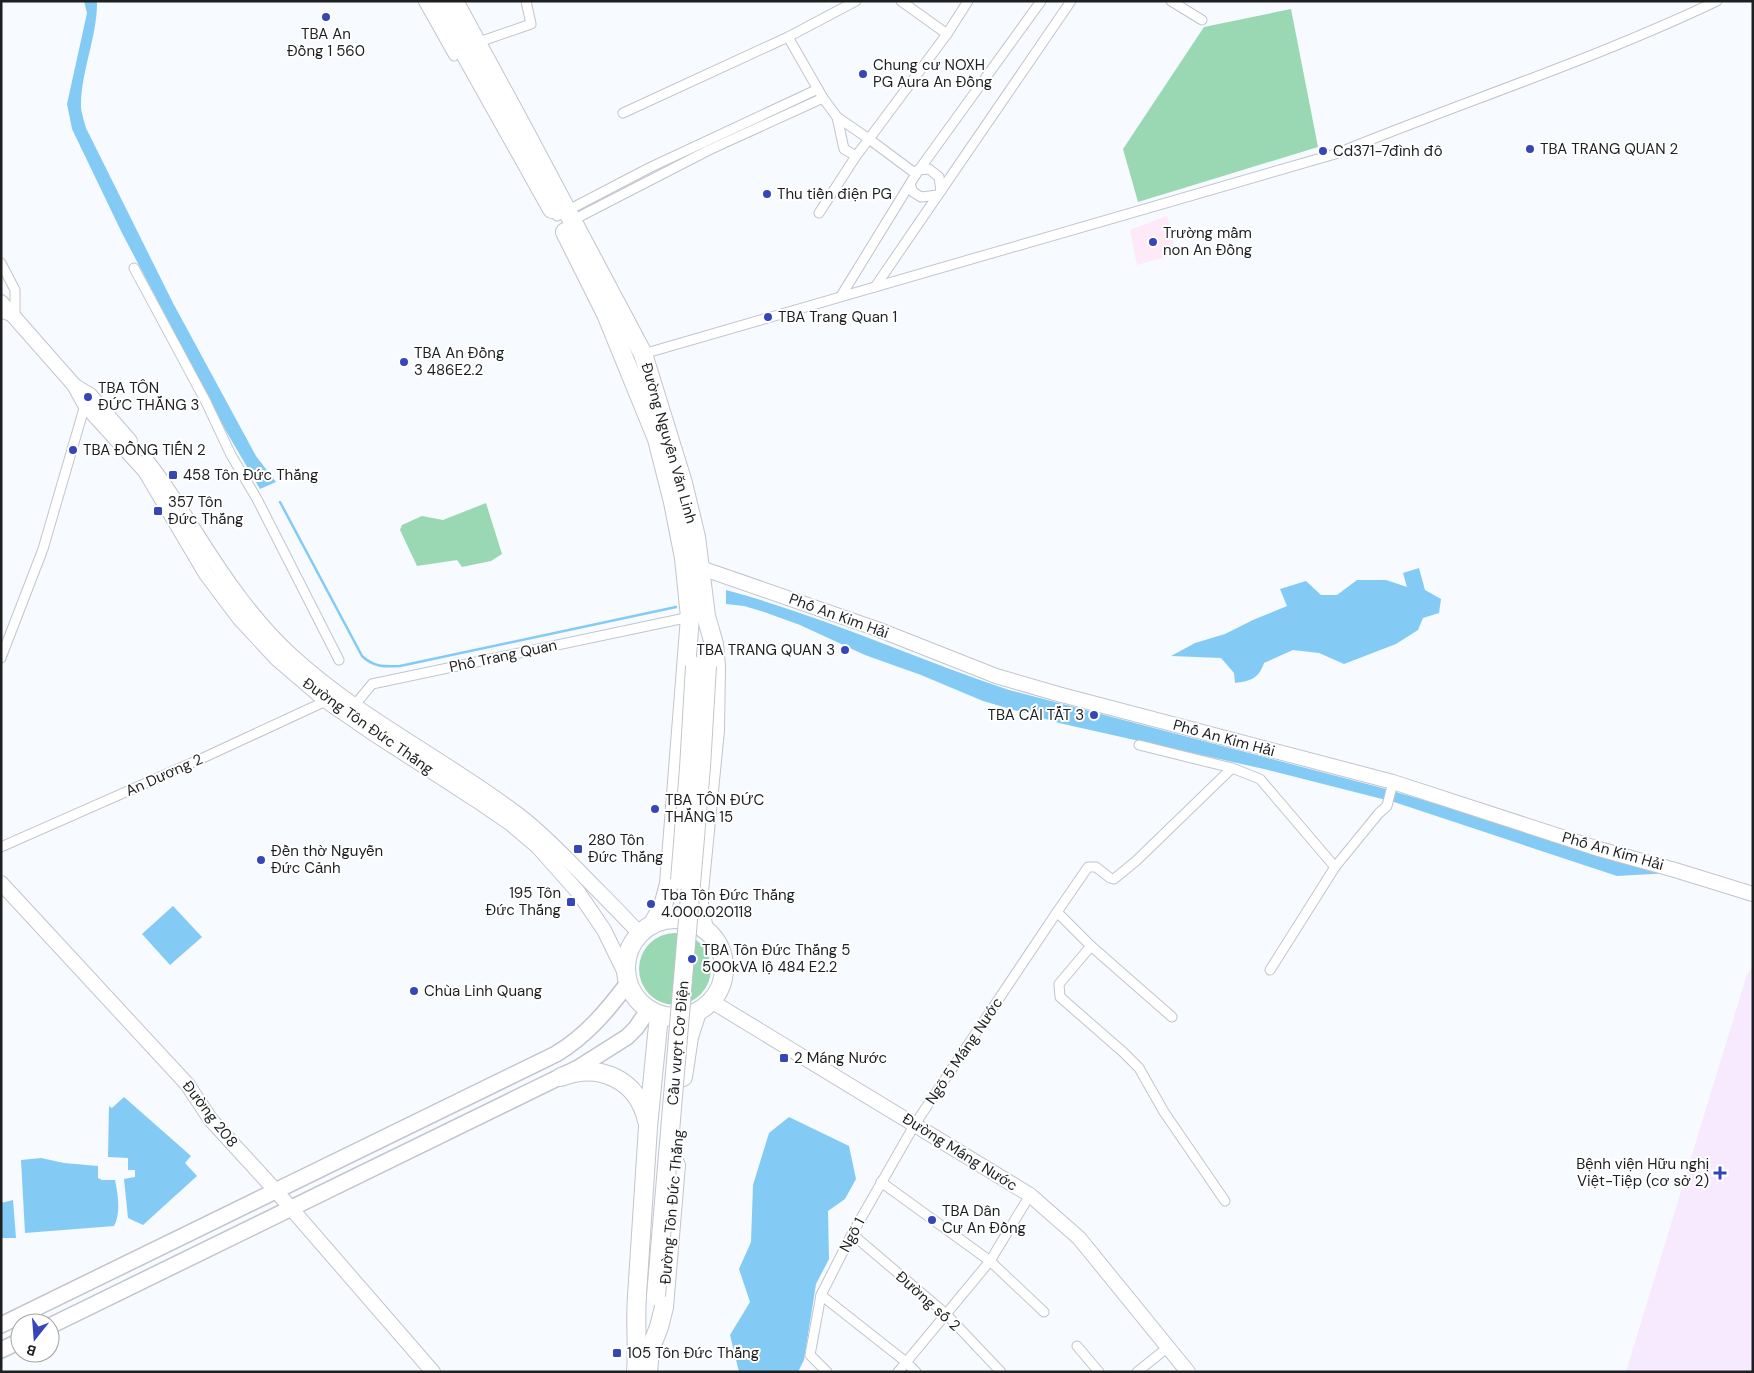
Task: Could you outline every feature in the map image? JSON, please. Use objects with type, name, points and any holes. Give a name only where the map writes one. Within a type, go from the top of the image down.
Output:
[{"type":"highway","name":"Đường Nguyễn Văn Linh","points":[[438,1],[463,50],[643,354],[683,483],[696,537],[701,568],[698,617],[669,884],[664,906],[646,930]]},
{"type":"highway","name":"Đường Nguyễn Văn Linh","points":[[454,1],[564,218],[606,314],[657,440],[673,502],[698,617],[714,644],[716,676],[715,730],[699,891],[699,906],[704,929]]},
{"type":"highway","name":"Cầu vượt Cơ Điện","points":[[644,1349],[701,777],[701,666],[698,617]]},
{"type":"highway","points":[[666,920],[682,920],[704,929],[715,941],[722,955],[724,963],[723,979],[720,987],[704,1006],[681,1017],[654,1012],[636,998],[627,979],[629,952],[646,930],[666,920]]},
{"type":"highway","name":"Đường Tôn Đức Thắng","points":[[636,1372],[644,1349],[659,1327],[664,1307],[684,1066],[689,1037],[704,1006]]},
{"type":"highway","name":"Đường Tôn Đức Thắng","points":[[648,1372],[636,1310],[654,1012]]},
{"type":"highway","points":[[561,1077],[576,1072],[593,1071],[616,1078],[630,1088],[641,1102],[648,1127]]},
{"type":"main road","name":"Đường Tôn Đức Thắng","points":[[1,302],[74,385],[85,405],[145,471],[206,574],[239,618],[277,659],[326,701],[511,824],[538,847],[578,892],[591,910],[604,930],[627,979]]},
{"type":"main road","name":"Đường Tôn Đức Thắng","points":[[74,385],[90,395],[167,486],[225,577],[261,625],[296,660],[354,706],[518,814],[618,909],[646,930]]},
{"type":"main road","name":"Phố An Kim Hải","points":[[701,568],[877,630],[996,676],[1392,785],[1753,894]]},
{"type":"main road","name":"Đường 208","points":[[1,883],[187,1084],[211,1120],[276,1191],[433,1372]]},
{"type":"main road","points":[[1,1325],[556,1054],[594,1026],[627,979]]},
{"type":"main road","name":"Đường Máng Nước","points":[[704,1006],[916,1124],[1030,1195],[1079,1238],[1188,1372]]},
{"type":"main road","points":[[60,1321],[292,1210],[561,1077],[596,1058],[628,1037],[654,1012]]},
{"type":"main road","points":[[514,1075],[520,1074],[529,1080],[530,1084],[524,1094]]},
{"type":"street","points":[[422,1],[454,56]]},
{"type":"street","points":[[476,43],[531,24],[526,1]]},
{"type":"street","points":[[622,113],[788,37],[856,1]]},
{"type":"street","points":[[901,1],[947,34]]},
{"type":"street","points":[[819,213],[856,156],[947,34],[968,1]]},
{"type":"street","points":[[841,296],[917,172],[1041,1]]},
{"type":"street","points":[[874,287],[1071,1]]},
{"type":"street","points":[[1170,1],[1202,20]]},
{"type":"street","points":[[643,354],[1335,154],[1419,120],[1597,54],[1717,1]]},
{"type":"street","points":[[788,37],[823,98],[837,117],[917,172],[929,169],[939,177],[940,193]]},
{"type":"street","points":[[564,218],[705,141],[818,89]]},
{"type":"street","points":[[564,218],[823,98]]},
{"type":"street","points":[[837,117],[844,149],[856,156]]},
{"type":"street","points":[[910,184],[913,192],[921,197],[940,193]]},
{"type":"street","points":[[1,263],[15,290],[15,318],[1,313]]},
{"type":"street","points":[[134,268],[206,402],[231,455],[257,499],[339,660]]},
{"type":"street","points":[[1,658],[43,549],[85,405]]},
{"type":"street","name":"Phố Trang Quan","points":[[354,706],[372,684],[698,617]]},
{"type":"street","points":[[326,701],[354,706]]},
{"type":"street","name":"An Dương 2","points":[[1,846],[205,757],[326,701]]},
{"type":"street","points":[[1139,745],[1232,768],[1260,779],[1334,867]]},
{"type":"street","name":"Ngõ 5 Máng Nước","points":[[916,1124],[1088,868],[1096,867],[1114,879],[1136,861],[1232,768]]},
{"type":"street","points":[[1270,970],[1334,867],[1387,806],[1392,785]]},
{"type":"street","points":[[1057,912],[1091,946],[1172,1016]]},
{"type":"street","points":[[1091,946],[1059,984],[1060,997],[1139,1068],[1164,1112],[1225,1201]]},
{"type":"street","name":"Ngõ 1","points":[[827,1372],[810,1355],[821,1295],[852,1234],[916,1124]]},
{"type":"street","points":[[881,1182],[990,1261],[1044,1312]]},
{"type":"street","points":[[898,1372],[990,1261],[1030,1195]]},
{"type":"street","name":"Đường số 2","points":[[852,1234],[946,1314],[1001,1372]]},
{"type":"street","points":[[821,1295],[916,1372]]},
{"type":"street","points":[[1077,1346],[1099,1372]]},
{"type":"street","points":[[1137,1372],[1168,1348]]},
{"type":"shaded area","name":"Trường mầm non An Đồng","points":[[1167,216],[1176,254],[1137,265],[1130,230]]},
{"type":"shaded area","name":"Bệnh viện Hữu nghị Việt-Tiệp (cơ sở 2)","points":[[1753,967],[1753,1372],[1626,1372],[1747,974]]},
{"type":"green space","points":[[1291,9],[1318,147],[1138,202],[1123,149],[1204,27]]},
{"type":"green space","points":[[486,503],[502,554],[491,561],[462,567],[457,560],[417,566],[400,530],[402,525],[422,516],[443,520]]},
{"type":"green space","points":[[675,933],[695,939],[705,949],[711,969],[705,989],[695,999],[675,1005],[655,999],[645,989],[639,969],[645,949],[655,939]]},
{"type":"water","points":[[84,1],[96,1],[97,3],[81,95],[82,116],[86,128],[173,303],[256,456],[276,482],[260,489],[226,431],[122,233],[72,129],[67,104],[87,13]]},
{"type":"water","points":[[1419,568],[1425,590],[1441,599],[1439,613],[1423,618],[1418,630],[1396,644],[1344,664],[1319,653],[1293,650],[1264,663],[1260,672],[1254,678],[1235,683],[1234,673],[1221,658],[1171,656],[1195,643],[1225,634],[1287,606],[1280,589],[1306,581],[1321,595],[1337,595],[1357,580],[1386,580],[1407,587],[1403,573]]},
{"type":"water","points":[[726,590],[798,612],[1009,690],[1386,789],[1670,873],[1617,876],[1394,802],[1264,769],[1059,723],[983,701],[921,675],[865,655],[800,625],[744,606],[726,604]]},
{"type":"water","points":[[173,906],[202,937],[170,965],[142,934]]},
{"type":"water","points":[[124,1097],[191,1156],[185,1163],[197,1176],[143,1225],[128,1218],[124,1179],[135,1177],[135,1170],[128,1170],[128,1158],[108,1157],[109,1106],[112,1108]]},
{"type":"water","points":[[789,1117],[849,1146],[856,1179],[845,1199],[828,1211],[829,1259],[816,1284],[804,1360],[798,1372],[739,1372],[730,1335],[750,1302],[739,1269],[751,1242],[753,1185],[769,1133]]},
{"type":"water","points":[[41,1158],[64,1163],[98,1166],[98,1178],[102,1180],[115,1180],[118,1216],[114,1226],[25,1233],[21,1160]]},
{"type":"water","points":[[13,1200],[16,1238],[1,1238],[1,1203]]},
{"type":"waterway","points":[[280,502],[362,656],[379,666],[400,666],[676,607]]},
{"type":"place","name":"TBA An Đồng 1 560","points":[[326,17]]},
{"type":"place","name":"Chung cư NOXH PG Aura An Đồng","points":[[863,74]]},
{"type":"place","name":"TBA TRANG QUAN 2","points":[[1530,149]]},
{"type":"place","name":"Cd371-7đình đô","points":[[1323,151]]},
{"type":"place","name":"Thu tiền điện PG","points":[[767,194]]},
{"type":"place","name":"Trường mầm non An Đồng","points":[[1153,242]]},
{"type":"place","name":"TBA Trang Quan 1","points":[[768,317]]},
{"type":"place","name":"TBA An Đồng 3 486E2.2","points":[[404,362]]},
{"type":"place","name":"TBA TÔN ĐỨC THẮNG 3","points":[[88,397]]},
{"type":"place","name":"TBA ĐỒNG TIẾN 2","points":[[73,450]]},
{"type":"place","name":"458 Tôn Đức Thắng","points":[[173,475]]},
{"type":"place","name":"357 Tôn Đức Thắng","points":[[158,511]]},
{"type":"place","name":"TBA TRANG QUAN 3","points":[[845,650]]},
{"type":"place","name":"TBA CÁI TẮT 3","points":[[1094,715]]},
{"type":"place","name":"TBA TÔN ĐỨC THẮNG 15","points":[[655,809]]},
{"type":"place","name":"280 Tôn Đức Thắng","points":[[578,849]]},
{"type":"place","name":"Đền thờ Nguyễn Đức Cảnh","points":[[261,860]]},
{"type":"place","name":"195 Tôn Đức Thắng","points":[[571,902]]},
{"type":"place","name":"Tba Tôn Đức Thắng 4.000.020118","points":[[651,904]]},
{"type":"place","name":"TBA Tôn Đức Thắng 5 500kVA lộ 484 E2.2","points":[[692,959]]},
{"type":"place","name":"Chùa Linh Quang","points":[[414,991]]},
{"type":"place","name":"2 Máng Nước","points":[[784,1058]]},
{"type":"place","name":"Bệnh viện Hữu nghị Việt-Tiệp (cơ sở 2)","points":[[1720,1173]]},
{"type":"place","name":"TBA Dân Cư An Đồng","points":[[932,1220]]},
{"type":"place","name":"105 Tôn Đức Thắng","points":[[617,1353]]}]
